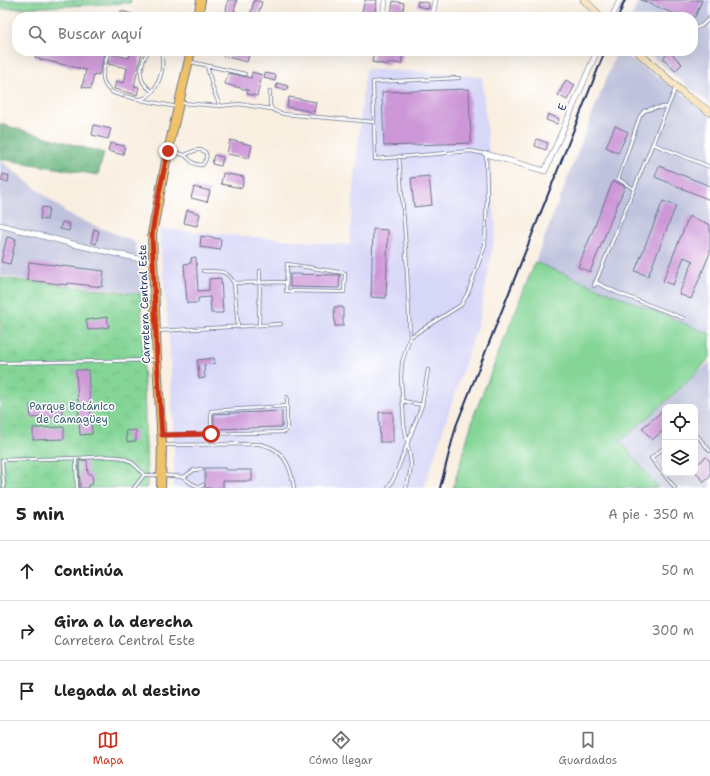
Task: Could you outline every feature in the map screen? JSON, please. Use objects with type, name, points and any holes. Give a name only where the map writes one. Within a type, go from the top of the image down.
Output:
[{"type":"main road","points":[[199,12],[201,0]]},
{"type":"main road","name":"Carretera Central Este","points":[[161,488],[162,435],[157,360],[152,234],[157,203],[190,56]]},
{"type":"street","points":[[384,12],[386,0]]},
{"type":"street","points":[[433,12],[435,0]]},
{"type":"street","points":[[584,0],[596,12]]},
{"type":"street","points":[[614,12],[620,0]]},
{"type":"street","name":"E","points":[[486,154],[545,171],[595,56]]},
{"type":"street","points":[[642,56],[676,87],[710,112]]},
{"type":"street","points":[[0,225],[77,245],[153,262]]},
{"type":"lane","points":[[698,27],[710,18]]},
{"type":"lane","points":[[107,56],[104,79],[108,88],[113,93],[140,100],[179,105],[220,106],[239,104],[271,109],[275,112],[284,114],[374,122]]},
{"type":"lane","points":[[145,56],[141,78],[147,88],[152,91]]},
{"type":"lane","points":[[140,100],[146,97],[157,83],[162,70],[162,56]]},
{"type":"lane","points":[[188,62],[245,74]]},
{"type":"lane","points":[[207,66],[213,89],[220,106]]},
{"type":"lane","points":[[410,337],[461,305],[468,293],[485,245],[487,197],[486,154],[471,151],[375,159],[372,82],[459,78]]},
{"type":"lane","points":[[594,286],[676,87]]},
{"type":"lane","points":[[270,91],[271,109]]},
{"type":"lane","points":[[634,189],[618,179],[640,116],[644,111],[654,108],[667,107]]},
{"type":"lane","points":[[652,144],[710,167]]},
{"type":"lane","points":[[168,151],[185,155],[195,164],[199,165],[202,165],[207,158],[205,152],[202,150],[193,151],[185,155]]},
{"type":"lane","points":[[400,156],[410,337],[402,362],[401,378],[404,424],[411,463],[406,488]]},
{"type":"lane","points":[[287,264],[345,273],[344,292],[286,291],[286,282],[287,264]]},
{"type":"lane","points":[[203,271],[224,272],[234,283],[238,326]]},
{"type":"lane","points":[[259,325],[260,271]]},
{"type":"lane","points":[[234,283],[286,282]]},
{"type":"lane","points":[[596,282],[618,293],[683,318]]},
{"type":"lane","points":[[156,331],[281,324]]},
{"type":"lane","points":[[0,363],[157,360]]},
{"type":"lane","points":[[388,488],[395,476],[422,405],[428,370]]},
{"type":"lane","points":[[162,435],[285,432],[287,397]]},
{"type":"lane","points":[[402,401],[422,405]]},
{"type":"lane","points":[[211,434],[211,411],[287,406]]},
{"type":"lane","points":[[698,437],[710,451]]},
{"type":"lane","points":[[162,445],[260,444],[272,447],[280,454],[290,468],[294,488]]},
{"type":"lane","points":[[662,449],[651,458],[662,472]]},
{"type":"lane","points":[[4,488],[2,479],[2,460],[109,456],[122,457],[132,462],[144,475]]},
{"type":"lane","points":[[76,458],[77,488]]},
{"type":"lane","points":[[144,475],[184,477],[194,470],[202,469]]},
{"type":"lane","points":[[134,488],[144,475]]},
{"type":"lane","points":[[665,476],[675,488]]},
{"type":"lane","points":[[184,477],[194,486],[200,487],[202,485]]},
{"type":"shaded area","points":[[639,0],[710,0],[710,104],[651,56],[698,56],[698,12],[633,12]]},
{"type":"shaded area","points":[[615,56],[626,56],[710,112],[710,334],[535,262]]},
{"type":"shaded area","points":[[365,69],[442,73],[482,77],[496,229],[479,321],[424,488],[174,488],[169,336],[159,229],[349,245]]},
{"type":"shaded area","points":[[0,160],[71,216],[135,242],[142,293],[0,276]]},
{"type":"shaded area","points":[[710,362],[710,488],[658,488],[620,441],[662,406],[662,476],[698,476],[698,404],[664,404]]},
{"type":"green space","points":[[0,0],[131,0],[131,3],[0,9]]},
{"type":"green space","points":[[0,124],[104,153],[98,175],[0,159]]},
{"type":"green space","points":[[535,262],[710,334],[710,358],[678,391],[620,441],[658,488],[453,488],[474,415]]},
{"type":"green space","name":"Parque Botánico de Camagüey","points":[[0,278],[141,294],[147,488],[0,488]]},
{"type":"building","points":[[228,0],[237,0],[234,11],[236,12],[226,12]]},
{"type":"building","points":[[254,0],[262,2],[259,12],[251,12]]},
{"type":"building","points":[[365,0],[377,0],[375,12],[362,12]]},
{"type":"building","points":[[641,0],[702,0],[697,12],[670,12]]},
{"type":"building","points":[[393,1],[404,3],[403,12],[392,12]]},
{"type":"building","points":[[418,1],[429,3],[429,9],[417,6]]},
{"type":"building","points":[[36,56],[104,56],[99,75],[94,74],[91,89],[82,87],[86,70],[35,58]]},
{"type":"building","points":[[110,56],[129,58],[130,56],[141,56],[134,86],[139,87],[137,95],[114,89],[116,81],[124,83],[127,68],[108,64]]},
{"type":"building","points":[[223,56],[249,56],[247,62]]},
{"type":"building","points":[[373,56],[402,56],[401,64],[389,62],[389,65],[372,62]]},
{"type":"building","points":[[665,56],[674,56],[682,64],[675,71],[663,58]]},
{"type":"building","points":[[252,72],[262,75],[257,96],[247,94],[248,90],[225,84],[228,73],[251,78]]},
{"type":"building","points":[[265,73],[276,75],[275,81],[264,78]]},
{"type":"building","points":[[566,80],[575,85],[567,100],[558,95]]},
{"type":"building","points":[[277,83],[288,86],[287,90],[276,88]]},
{"type":"building","points":[[469,89],[471,143],[384,146],[382,92]]},
{"type":"building","points":[[289,97],[316,102],[314,112],[287,107]]},
{"type":"building","points":[[548,114],[559,119],[557,124],[546,120]]},
{"type":"building","points":[[94,125],[111,129],[108,139],[92,135]]},
{"type":"building","points":[[615,126],[628,132],[618,153],[606,147]]},
{"type":"building","points":[[537,139],[548,143],[546,150],[535,146]]},
{"type":"building","points":[[230,140],[252,145],[249,158],[227,154]]},
{"type":"building","points":[[110,143],[125,146],[123,155],[108,151]]},
{"type":"building","points":[[214,155],[223,157],[221,166],[212,164]]},
{"type":"building","points":[[659,166],[710,186],[710,200],[655,177]]},
{"type":"building","points":[[223,173],[244,177],[242,188],[221,184]]},
{"type":"building","points":[[3,174],[9,176],[8,182],[1,181]]},
{"type":"building","points":[[429,176],[432,205],[414,207],[411,178]]},
{"type":"building","points":[[613,181],[625,186],[590,272],[578,267]]},
{"type":"building","points":[[194,187],[210,191],[207,202],[191,198]]},
{"type":"building","points":[[663,201],[676,206],[648,276],[635,271]]},
{"type":"building","points":[[42,207],[49,208],[47,220],[40,219]]},
{"type":"building","points":[[187,210],[200,214],[197,226],[184,223]]},
{"type":"building","points":[[689,216],[710,225],[710,253],[691,299],[679,294],[693,261],[684,257],[673,285],[663,281]]},
{"type":"building","points":[[62,222],[70,224],[69,231],[60,229]]},
{"type":"building","points":[[94,229],[99,231],[96,244],[91,242]]},
{"type":"building","points":[[373,229],[388,230],[386,298],[371,297]]},
{"type":"building","points":[[201,236],[221,239],[220,250],[200,247]]},
{"type":"building","points":[[7,237],[16,239],[10,264],[1,262]]},
{"type":"building","points":[[196,257],[198,291],[209,290],[209,279],[221,278],[223,313],[211,313],[210,297],[198,298],[198,303],[187,303],[184,264],[191,263],[191,258]]},
{"type":"building","points":[[29,262],[104,271],[102,287],[27,280]]},
{"type":"building","points":[[290,274],[340,275],[339,288],[290,287]]},
{"type":"building","points":[[334,307],[343,307],[343,326],[335,326]]},
{"type":"building","points":[[107,317],[109,327],[88,330],[86,320]]},
{"type":"building","points":[[214,358],[215,363],[204,365],[205,378],[199,379],[197,360]]},
{"type":"building","points":[[76,370],[88,370],[92,434],[80,435]]},
{"type":"building","points":[[62,403],[62,416],[31,418],[30,405]]},
{"type":"building","points":[[282,411],[282,427],[214,429],[214,414]]},
{"type":"building","points":[[662,411],[662,432],[652,440],[642,428]]},
{"type":"building","points":[[379,412],[393,412],[393,442],[380,442]]},
{"type":"building","points":[[64,427],[64,439],[33,440],[33,428]]},
{"type":"building","points":[[136,430],[136,441],[127,442],[126,431]]},
{"type":"building","points":[[706,457],[710,461],[710,477],[704,482],[698,475],[698,464]]},
{"type":"building","points":[[87,460],[88,474],[92,474],[93,484],[88,485],[88,488],[80,488],[79,461]]},
{"type":"building","points":[[205,468],[252,470],[252,481],[223,481],[223,488],[205,488]]},
{"type":"railway","points":[[620,12],[625,0]]},
{"type":"railway","points":[[440,488],[456,426],[603,56]]},
{"type":"route","points":[[168,151],[152,234],[157,360],[162,435],[211,434]]}]
